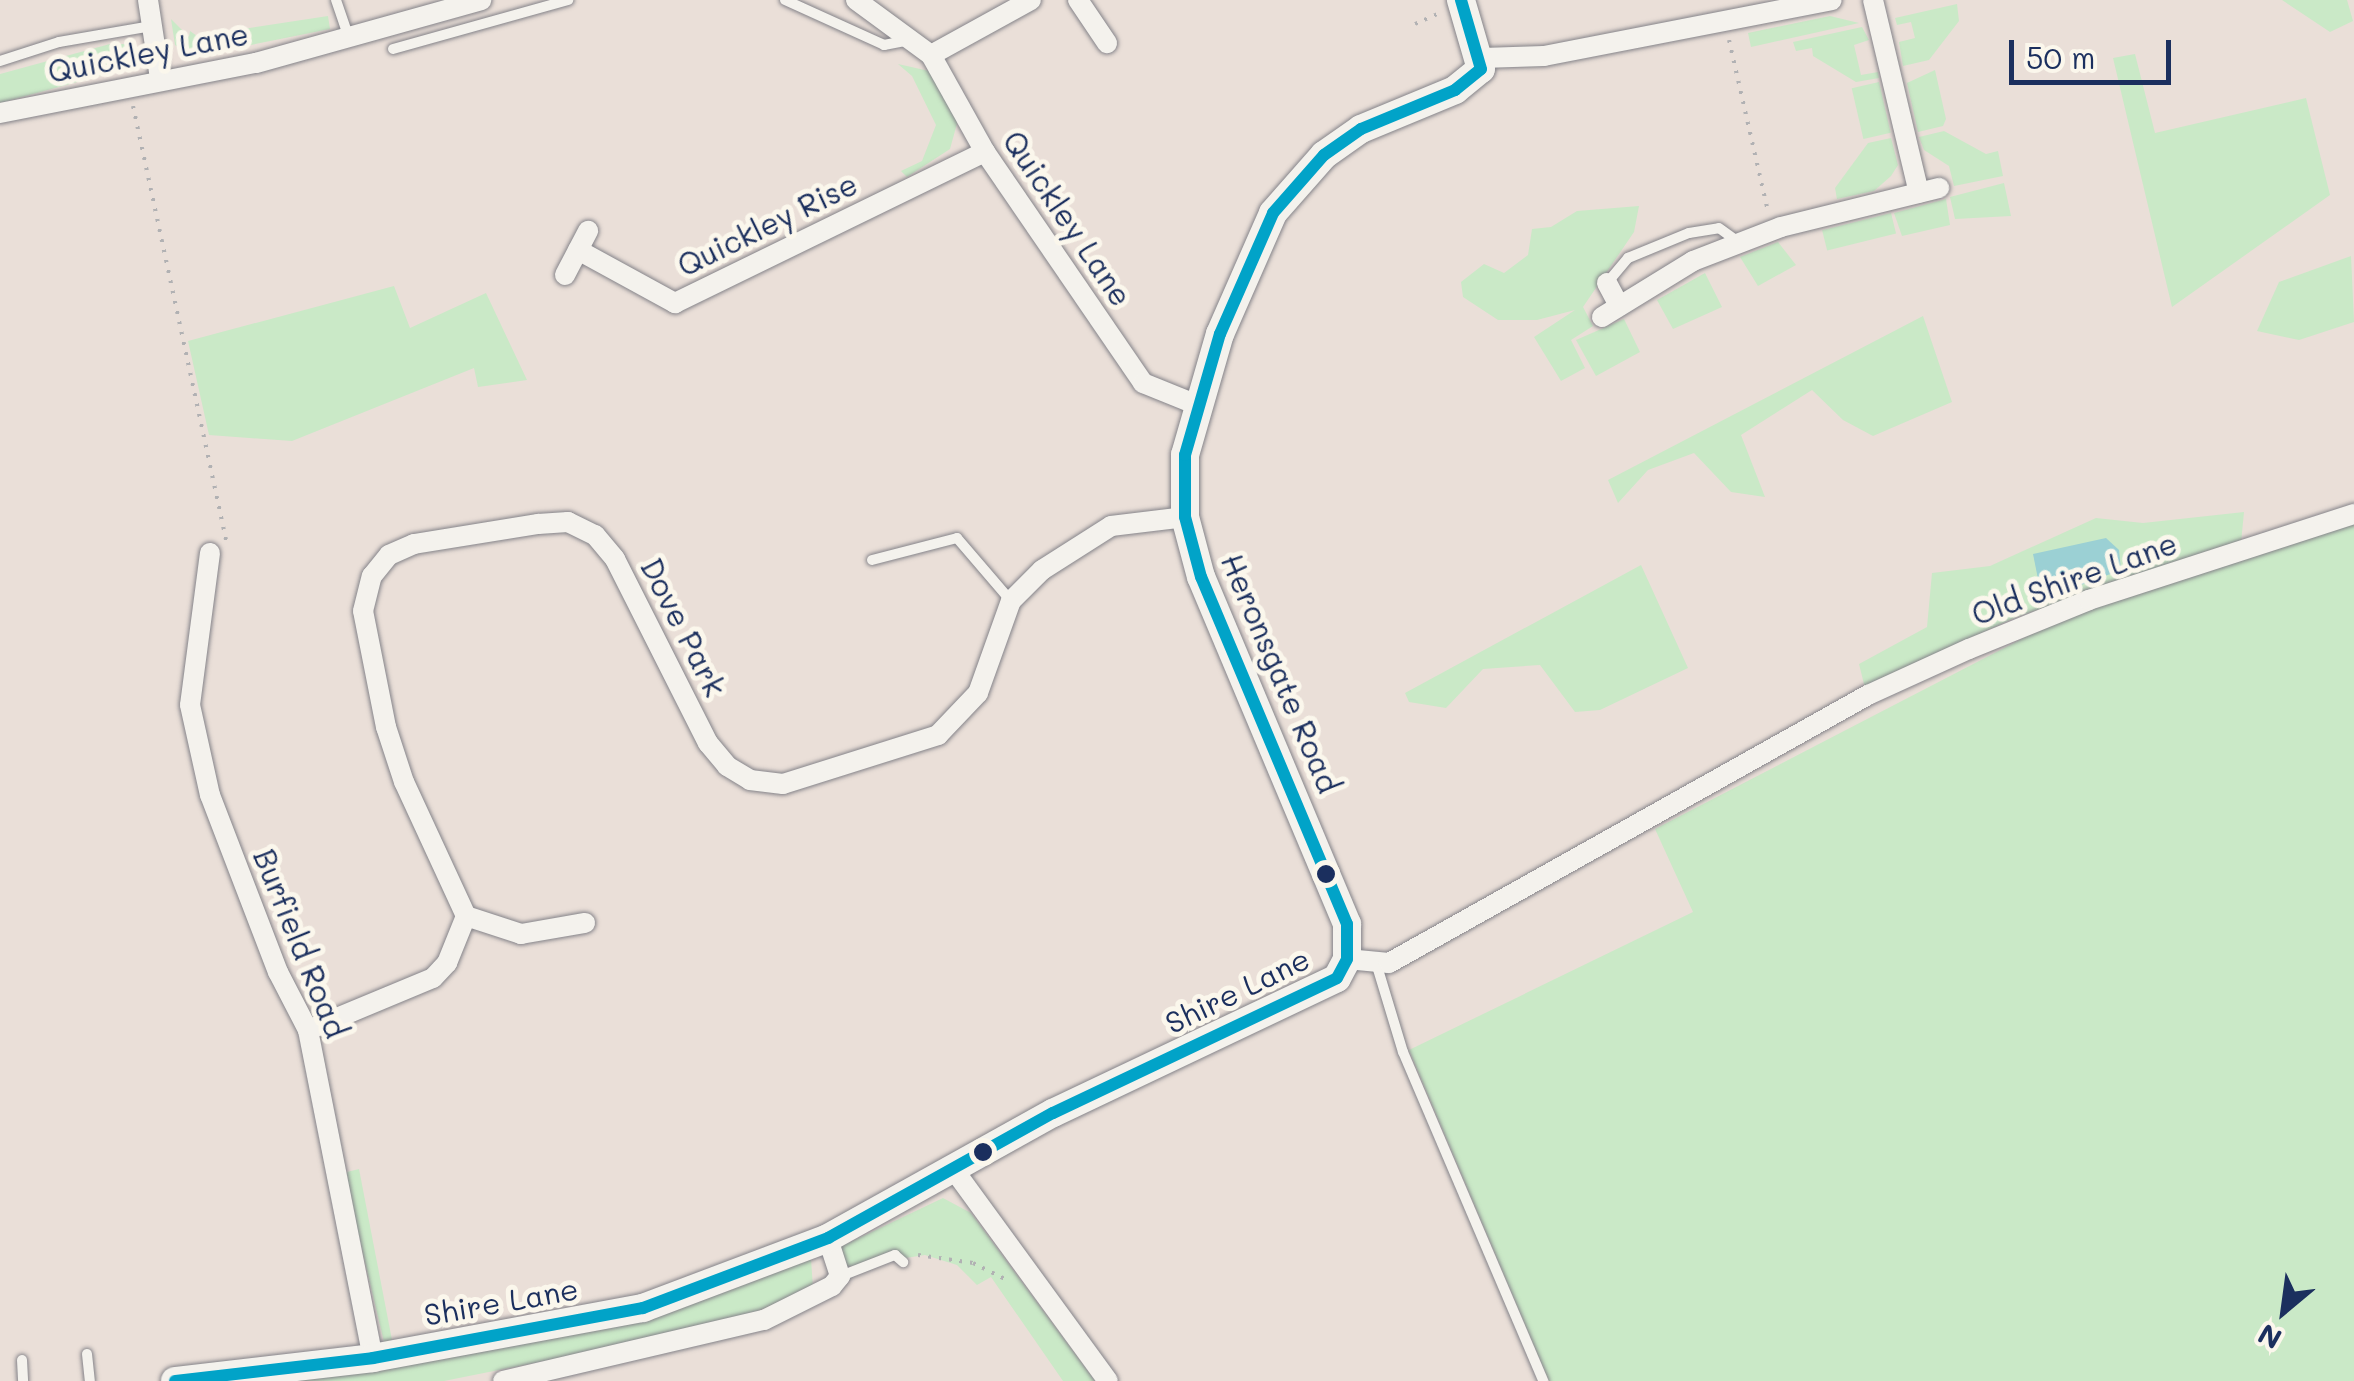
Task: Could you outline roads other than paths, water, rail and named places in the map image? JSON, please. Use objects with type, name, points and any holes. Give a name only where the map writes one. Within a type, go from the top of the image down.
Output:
[{"type":"street","points":[[148,0],[160,78]]},
{"type":"street","name":"Quickley Lane","points":[[0,113],[350,38],[481,0]]},
{"type":"street","name":"Quickley Lane","points":[[856,0],[914,39],[931,56],[986,152],[1143,383],[1195,404]]},
{"type":"street","points":[[931,56],[1031,0]]},
{"type":"street","points":[[1078,0],[1107,43]]},
{"type":"street","points":[[1461,0],[1482,58],[1544,56],[1832,0]]},
{"type":"street","points":[[1606,284],[1611,312],[1693,261],[1772,230],[1929,191],[1873,0]]},
{"type":"street","name":"Heronsgate Road","points":[[1347,959],[1351,938],[1340,905],[1201,577],[1186,517],[1186,455],[1195,404],[1273,213],[1324,155],[1361,129],[1475,77],[1482,58]]},
{"type":"street","name":"Quickley Rise","points":[[565,274],[583,241],[675,302],[986,152]]},
{"type":"street","name":"Old Shire Lane","points":[[1378,966],[1868,695],[2089,600],[2354,514]]},
{"type":"street","name":"Dove Park","points":[[466,916],[404,782],[386,726],[364,611],[372,576],[389,554],[414,544],[538,524],[568,522],[594,535],[615,559],[708,742],[727,766],[750,780],[783,784],[938,735],[978,693],[1011,601],[1042,570],[1111,526],[1186,517]]},
{"type":"street","name":"Burfield Road","points":[[215,554],[190,706],[210,795],[278,972],[308,1030],[373,1358]]},
{"type":"street","points":[[308,1030],[434,978],[447,963],[466,916],[521,934],[585,922]]},
{"type":"street","points":[[1347,959],[1378,966]]},
{"type":"street","name":"Shire Lane","points":[[175,1381],[373,1358],[643,1308],[828,1238],[1052,1113],[1319,992],[1347,959]]},
{"type":"street","points":[[954,1170],[1108,1381]]},
{"type":"street","points":[[503,1381],[764,1320],[840,1276],[828,1238]]},
{"type":"lane","points":[[336,0],[350,38]]},
{"type":"lane","points":[[481,0],[486,22]]},
{"type":"lane","points":[[393,49],[568,0]]},
{"type":"lane","points":[[786,0],[884,45],[914,39]]},
{"type":"lane","name":"Quickley Lane","points":[[0,61],[59,42],[152,26]]},
{"type":"lane","points":[[1606,284],[1628,258],[1689,233],[1719,228],[1738,243]]},
{"type":"lane","points":[[872,560],[957,538],[1011,601]]},
{"type":"lane","points":[[1378,966],[1403,1052],[1543,1381]]},
{"type":"lane","points":[[840,1276],[899,1258]]},
{"type":"lane","points":[[88,1354],[90,1381]]},
{"type":"lane","points":[[22,1360],[22,1381]]},
{"type":"water","points":[[2106,538],[2119,550],[2121,570],[2073,588],[2047,591],[2039,584],[2033,554]]}]
